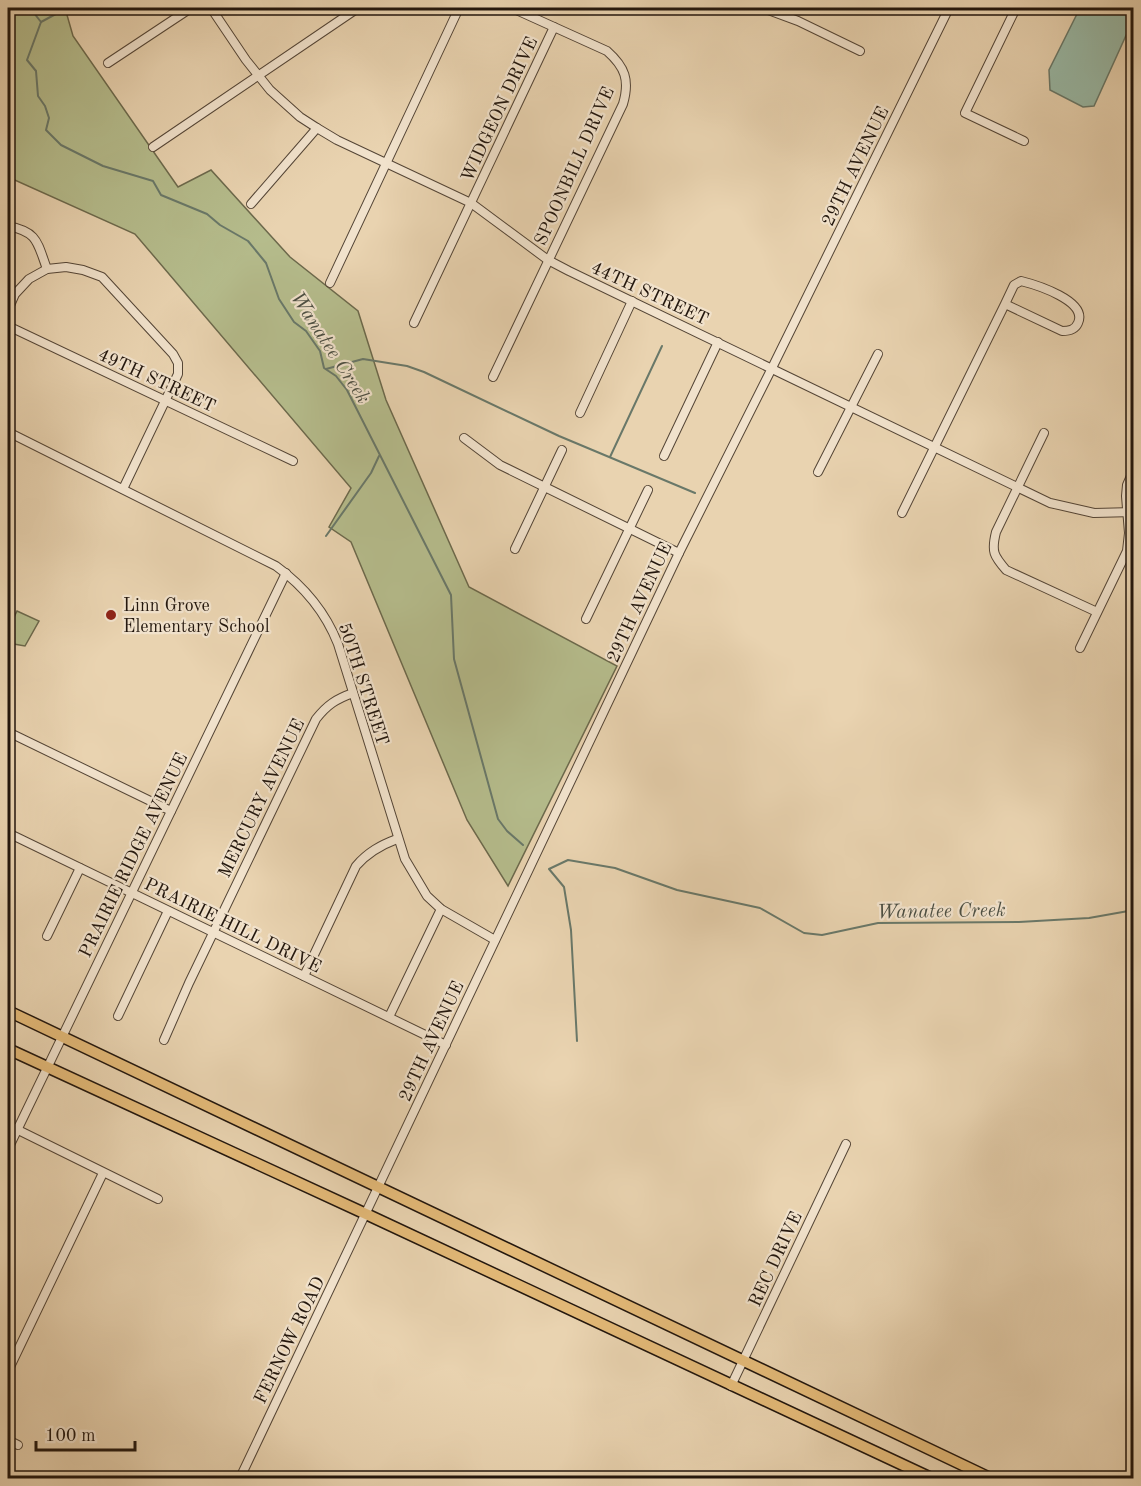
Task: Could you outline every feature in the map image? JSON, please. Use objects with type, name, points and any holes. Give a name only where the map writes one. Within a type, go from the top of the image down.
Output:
[{"type":"highway","points":[[8,1011],[990,1479]]},
{"type":"highway","points":[[8,1049],[931,1479]]},
{"type":"street","points":[[108,63],[191,8]]},
{"type":"street","name":"44TH STREET","points":[[211,8],[258,76],[285,104],[317,128],[471,203],[548,260],[1050,503],[1094,513],[1131,512]]},
{"type":"street","points":[[153,147],[358,8]]},
{"type":"street","points":[[330,283],[459,8]]},
{"type":"street","name":"SPOONBILL DRIVE","points":[[493,377],[627,89],[625,76],[618,61],[607,51],[512,8]]},
{"type":"street","points":[[763,8],[798,21],[860,51]]},
{"type":"street","name":"29TH AVENUE","points":[[366,1214],[679,553],[949,8]]},
{"type":"street","points":[[1016,8],[965,113],[1024,141]]},
{"type":"street","name":"WIDGEON DRIVE","points":[[414,323],[554,27]]},
{"type":"street","points":[[251,204],[317,128]]},
{"type":"street","points":[[8,226],[26,230],[34,238],[47,269]]},
{"type":"street","points":[[8,310],[15,294],[29,279],[47,269],[66,267],[83,270],[102,277],[173,354],[178,363],[178,374],[123,489]]},
{"type":"street","points":[[902,513],[1014,285],[1021,281],[1071,302],[1077,306],[1080,313],[1079,321],[1070,331],[1062,331],[1005,304]]},
{"type":"street","points":[[580,413],[632,301]]},
{"type":"street","name":"49TH STREET","points":[[8,326],[293,461]]},
{"type":"street","points":[[664,456],[718,342]]},
{"type":"street","points":[[818,472],[878,354]]},
{"type":"street","name":"50TH STREET","points":[[8,432],[246,550],[286,573],[308,593],[330,624],[405,860],[427,896],[441,909],[495,940]]},
{"type":"street","points":[[1044,433],[996,532],[993,547],[996,558],[1006,570],[1097,612]]},
{"type":"street","points":[[464,438],[500,465],[679,553]]},
{"type":"street","points":[[515,549],[562,450]]},
{"type":"street","points":[[1080,648],[1127,551],[1131,512],[1127,485],[1134,469]]},
{"type":"street","points":[[586,619],[648,490]]},
{"type":"street","name":"PRAIRIE RIDGE AVENUE","points":[[8,1149],[286,573]]},
{"type":"street","name":"MERCURY AVENUE","points":[[164,1040],[213,932],[316,719],[327,705],[353,693]]},
{"type":"street","points":[[8,732],[171,811]]},
{"type":"street","name":"PRAIRIE HILL DRIVE","points":[[8,833],[446,1044]]},
{"type":"street","points":[[303,976],[357,866],[365,855],[397,839]]},
{"type":"street","points":[[47,936],[80,868]]},
{"type":"street","points":[[389,1017],[441,909]]},
{"type":"street","points":[[118,1016],[168,911]]},
{"type":"street","points":[[8,1125],[158,1198]]},
{"type":"street","name":"REC DRIVE","points":[[731,1386],[846,1144]]},
{"type":"street","points":[[8,1371],[103,1173]]},
{"type":"street","name":"FERNOW ROAD","points":[[240,1479],[366,1214]]},
{"type":"street","points":[[8,1440],[18,1445]]},
{"type":"shaded area","points":[[8,8],[65,8],[73,36],[178,187],[211,170],[290,257],[358,311],[386,400],[469,587],[617,666],[508,886],[467,820],[351,542],[329,527],[351,488],[135,234],[8,177]]},
{"type":"shaded area","points":[[1080,8],[1133,8],[1133,20],[1094,106],[1083,107],[1050,90],[1049,70]]},
{"type":"shaded area","points":[[17,611],[39,621],[25,646],[8,643],[8,630]]},
{"type":"waterway","name":"Wanatee Creek","points":[[30,8],[41,22],[27,60],[36,71],[38,96],[49,118],[46,130],[61,145],[103,166],[153,181],[161,195],[207,214],[220,225],[248,241],[266,263],[279,299],[294,322],[306,331],[320,351],[324,368],[336,376],[347,390],[451,595],[454,659],[498,819],[507,831],[523,845]]},
{"type":"waterway","points":[[41,22],[67,8]]},
{"type":"waterway","points":[[610,457],[662,346]]},
{"type":"waterway","points":[[326,369],[363,359],[407,366],[559,436],[695,493]]},
{"type":"waterway","points":[[326,536],[371,473],[379,456]]},
{"type":"waterway","name":"Wanatee Creek","points":[[577,1041],[571,930],[564,887],[549,869],[568,860],[615,868],[677,890],[760,908],[804,933],[822,935],[878,923],[1019,922],[1089,918],[1134,910]]},
{"type":"place","name":"Linn Grove Elementary School","points":[[111,615]]}]
